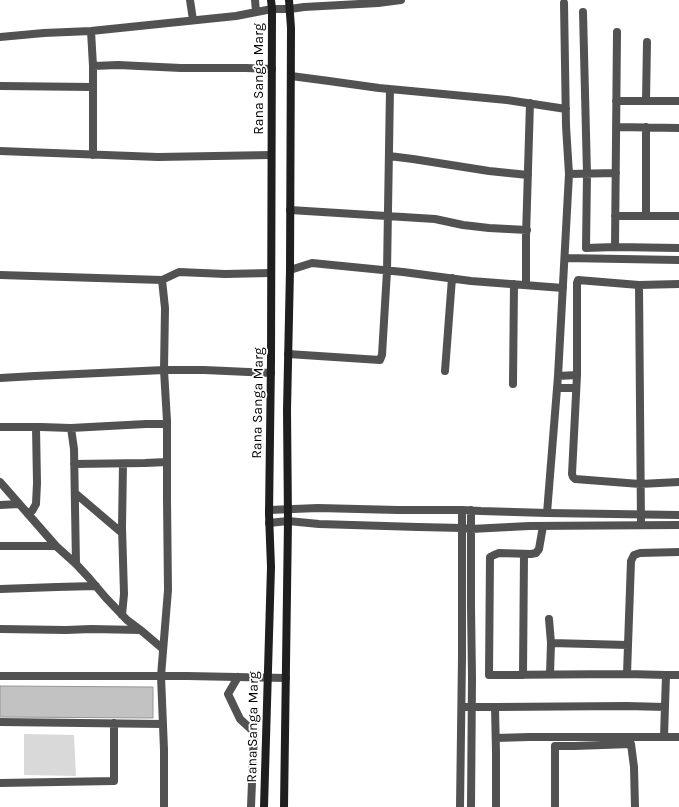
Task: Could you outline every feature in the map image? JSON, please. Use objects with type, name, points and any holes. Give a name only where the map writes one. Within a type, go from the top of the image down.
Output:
[{"type":"main road","name":"Rana Sanga Marg","points":[[264,807],[271,567],[269,510],[272,197],[271,0]]},
{"type":"main road","name":"Rana Sanga Marg","points":[[284,807],[288,521],[287,410],[290,270],[291,28],[289,0]]},
{"type":"street","points":[[190,0],[193,20]]},
{"type":"street","points":[[255,0],[256,12]]},
{"type":"street","points":[[0,37],[44,33],[91,32],[236,16],[272,9],[290,9],[303,4],[401,0]]},
{"type":"street","points":[[547,513],[558,376],[569,174],[564,3]]},
{"type":"street","points":[[583,12],[587,174],[586,248],[679,248]]},
{"type":"street","points":[[91,32],[93,66],[93,155]]},
{"type":"street","points":[[615,247],[617,32]]},
{"type":"street","points":[[646,101],[647,42]]},
{"type":"street","points":[[93,66],[118,65],[181,68],[272,69]]},
{"type":"street","points":[[291,76],[390,89],[481,97],[566,109]]},
{"type":"street","points":[[0,86],[93,87]]},
{"type":"street","points":[[288,354],[380,360],[382,355],[386,271],[390,89]]},
{"type":"street","points":[[616,101],[679,101]]},
{"type":"street","points":[[526,284],[530,103]]},
{"type":"street","points":[[616,127],[679,128]]},
{"type":"street","points":[[646,127],[646,216]]},
{"type":"street","points":[[0,151],[158,157],[232,157],[271,155]]},
{"type":"street","points":[[389,156],[489,171],[528,175]]},
{"type":"street","points":[[569,174],[616,173]]},
{"type":"street","points":[[290,210],[435,219],[463,225],[527,230]]},
{"type":"street","points":[[616,216],[679,216]]},
{"type":"street","points":[[565,258],[679,260]]},
{"type":"street","points":[[290,270],[312,263],[563,288]]},
{"type":"street","points":[[0,275],[162,280],[179,272],[225,274],[271,273]]},
{"type":"street","points":[[445,371],[452,278]]},
{"type":"street","points":[[162,280],[166,308],[164,370],[168,424],[168,590],[161,676],[164,807]]},
{"type":"street","points":[[679,284],[639,284],[578,280],[577,375],[572,474],[575,479],[640,484],[679,482]]},
{"type":"street","points":[[513,384],[514,284]]},
{"type":"street","points":[[639,284],[641,525]]},
{"type":"street","points":[[0,378],[164,370],[204,370],[271,374]]},
{"type":"street","points":[[558,376],[577,375]]},
{"type":"street","points":[[557,388],[576,388]]},
{"type":"street","points":[[0,428],[70,428],[168,424]]},
{"type":"street","points":[[27,513],[32,511],[36,504],[36,427]]},
{"type":"street","points":[[70,428],[74,449],[76,564]]},
{"type":"street","points":[[74,464],[167,462]]},
{"type":"street","points":[[122,615],[124,594],[122,532],[123,464]]},
{"type":"street","points":[[0,482],[56,546],[76,564],[122,615],[163,649]]},
{"type":"street","points":[[75,493],[122,532]]},
{"type":"street","points":[[0,505],[19,504]]},
{"type":"street","points":[[269,510],[318,508],[679,515]]},
{"type":"street","points":[[462,510],[466,529],[472,707],[471,807]]},
{"type":"street","points":[[460,807],[466,529],[471,510]]},
{"type":"street","points":[[269,523],[288,521],[319,524],[466,529],[543,526],[679,525]]},
{"type":"street","points":[[543,526],[539,549],[536,553],[494,554],[490,557],[489,675],[679,675]]},
{"type":"street","points":[[0,546],[56,546]]},
{"type":"street","points":[[627,674],[631,561],[634,555],[640,553],[679,552]]},
{"type":"street","points":[[523,675],[524,554]]},
{"type":"street","points":[[0,589],[57,586],[96,586]]},
{"type":"street","points":[[549,619],[551,643],[550,674]]},
{"type":"street","points":[[0,629],[140,630]]},
{"type":"street","points":[[551,643],[628,645]]},
{"type":"street","points":[[664,737],[666,675]]},
{"type":"street","points":[[0,676],[286,678]]},
{"type":"street","points":[[238,678],[228,694],[240,719],[254,732],[251,807]]},
{"type":"street","points":[[462,707],[664,707]]},
{"type":"street","points":[[494,707],[496,738],[496,807]]},
{"type":"street","points":[[0,722],[163,724]]},
{"type":"street","points":[[0,783],[114,781],[114,723]]},
{"type":"street","points":[[496,738],[679,737]]},
{"type":"street","points":[[555,807],[555,746],[631,744],[634,767],[635,807]]},
{"type":"shaded area","points":[[24,734],[74,735],[76,776],[24,775]]},
{"type":"building","points":[[0,686],[153,687],[153,718],[0,717]]}]
